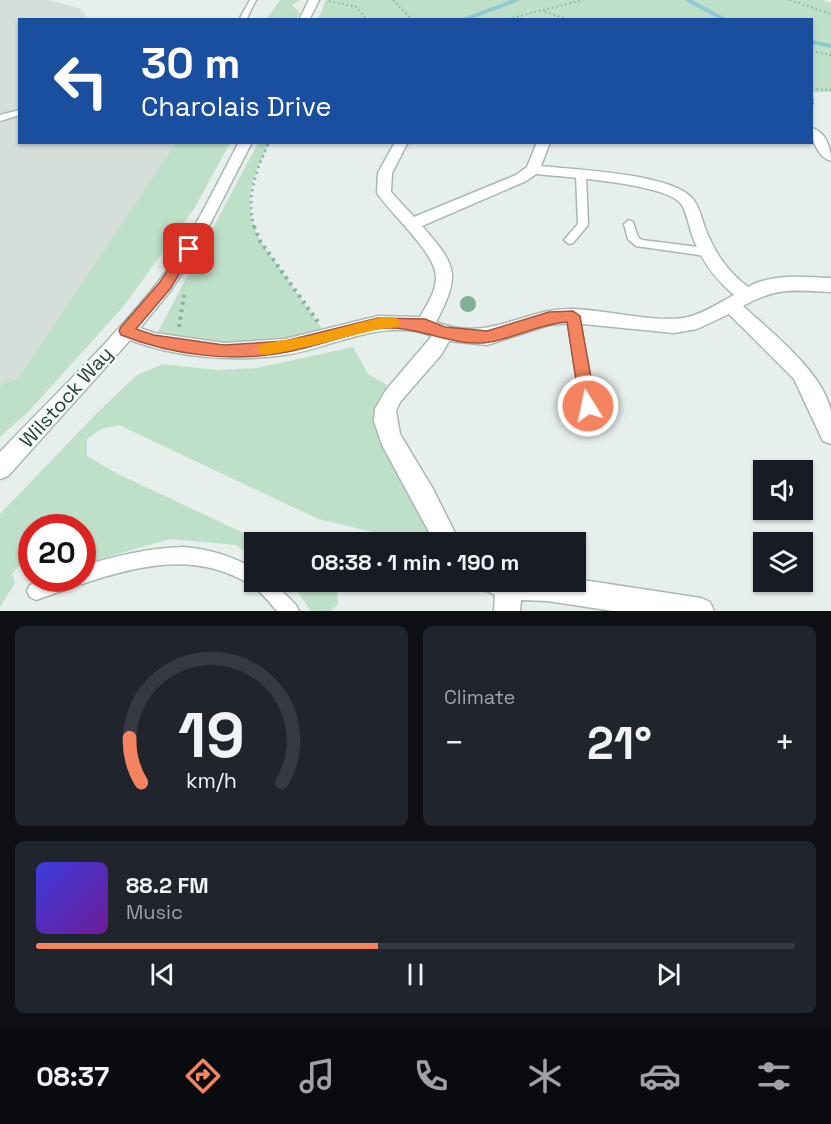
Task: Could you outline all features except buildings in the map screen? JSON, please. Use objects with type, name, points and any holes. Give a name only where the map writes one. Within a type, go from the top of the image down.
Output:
[{"type":"street","points":[[305,18],[314,0]]},
{"type":"street","points":[[813,133],[831,157]]},
{"type":"street","name":"Wilstock Way","points":[[0,468],[126,331],[165,285],[189,249],[245,144]]},
{"type":"street","points":[[401,144],[381,183],[384,193],[412,224],[443,266],[446,277],[440,296],[425,325]]},
{"type":"street","points":[[412,224],[511,182],[533,169],[543,144]]},
{"type":"street","points":[[533,169],[652,184],[676,191],[687,201],[706,252],[715,268],[801,373],[831,434]]},
{"type":"street","points":[[126,331],[153,341],[224,351],[285,347],[378,323],[425,325],[444,333],[469,337],[487,337],[549,318],[573,316],[674,326],[690,324],[760,288],[775,284],[831,285]]},
{"type":"street","points":[[442,532],[390,438],[385,421],[385,409],[393,396],[434,349],[444,333]]},
{"type":"street","points":[[504,593],[548,588],[701,611]]},
{"type":"lane","points":[[243,18],[253,0]]},
{"type":"lane","points":[[0,118],[18,113]]},
{"type":"lane","points":[[569,240],[583,225],[581,175]]},
{"type":"lane","points":[[629,224],[633,238],[640,243],[706,252]]},
{"type":"lane","points":[[573,316],[591,424]]},
{"type":"lane","points":[[96,570],[119,563],[170,555],[218,560],[244,573]]},
{"type":"lane","points":[[271,592],[290,611]]},
{"type":"path","points":[[314,0],[355,5],[361,9],[366,18]]},
{"type":"path","points":[[393,0],[410,18]]},
{"type":"path","points":[[513,18],[583,0]]},
{"type":"path","points":[[789,0],[831,14]]},
{"type":"path","points":[[544,11],[564,18]]},
{"type":"path","points":[[813,51],[831,55]]},
{"type":"path","points":[[813,89],[831,90]]},
{"type":"path","points":[[268,144],[252,181],[249,212],[260,241],[328,337]]},
{"type":"shaded area","points":[[0,0],[48,0],[82,9],[86,18],[18,18],[18,144],[176,144],[18,378],[0,385]]},
{"type":"green space","points":[[280,0],[300,0],[292,5],[300,13],[297,18],[268,18]]},
{"type":"green space","points":[[326,0],[823,0],[831,3],[831,92],[813,92],[813,18],[318,18]]},
{"type":"green space","points":[[176,144],[229,144],[194,209],[123,307],[29,411],[0,437],[0,385],[18,378]]},
{"type":"green space","points":[[257,144],[269,144],[251,191],[251,214],[254,227],[260,241],[328,337],[285,347],[153,341]]},
{"type":"green space","points":[[353,347],[368,374],[387,385],[380,397],[375,428],[434,532],[373,532],[318,519],[119,425],[101,429],[87,439],[87,456],[118,474],[244,533],[244,551],[236,545],[170,539],[96,560],[96,514],[18,514],[18,568],[12,574],[15,583],[0,607],[0,514],[137,375],[163,364],[216,370],[257,368]]},
{"type":"green space","points":[[298,592],[337,592],[338,604],[331,611],[311,611]]},
{"type":"waterway","points":[[468,18],[516,0]]},
{"type":"waterway","points":[[688,0],[721,18]]},
{"type":"waterway","points":[[813,42],[831,46]]},
{"type":"slow traffic","points":[[266,349],[310,342],[378,323],[393,323]]},
{"type":"route","points":[[189,249],[165,285],[126,331],[153,341],[189,347],[224,351],[261,350],[310,342],[378,323],[399,322],[425,325],[444,333],[487,337],[549,318],[573,316],[588,406]]}]
